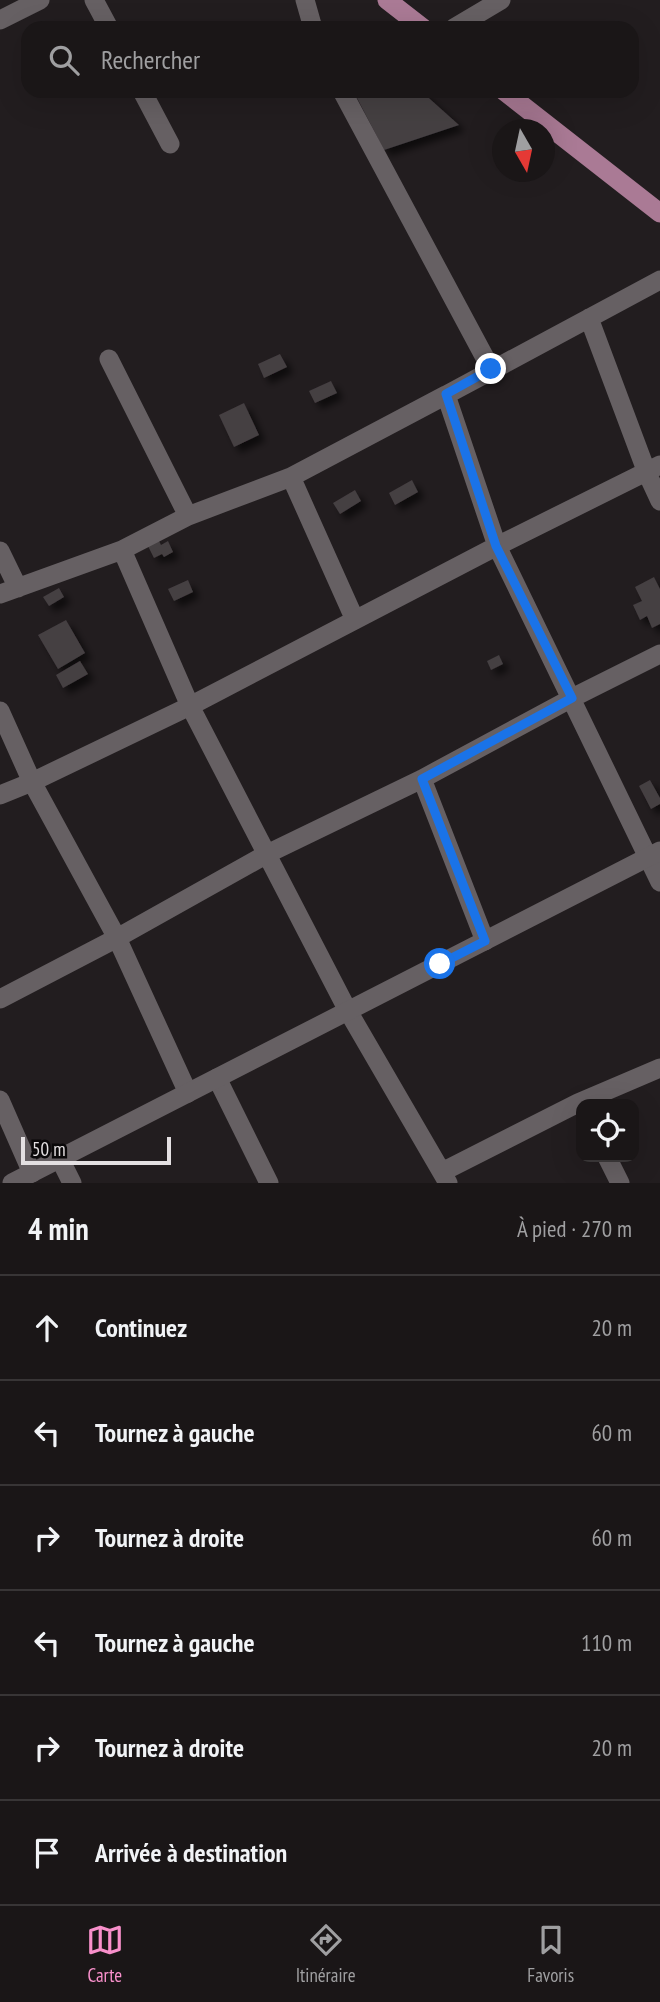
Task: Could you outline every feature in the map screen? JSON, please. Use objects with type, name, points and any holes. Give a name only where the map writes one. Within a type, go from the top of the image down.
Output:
[{"type":"main road","points":[[387,0],[414,21]]},
{"type":"main road","points":[[513,98],[660,213]]},
{"type":"street","points":[[0,20],[40,0]]},
{"type":"street","points":[[94,0],[104,21]]},
{"type":"street","points":[[305,0],[311,21]]},
{"type":"street","points":[[466,21],[501,0]]},
{"type":"street","points":[[146,98],[170,144]]},
{"type":"street","points":[[346,98],[491,369]]},
{"type":"street","points":[[0,551],[9,591],[122,550],[188,516],[291,477],[660,280]]},
{"type":"street","points":[[589,318],[653,469],[660,501]]},
{"type":"street","points":[[109,359],[188,516]]},
{"type":"street","points":[[446,394],[496,546],[654,854],[660,882]]},
{"type":"street","points":[[0,795],[190,706],[496,546],[653,469]]},
{"type":"street","points":[[291,477],[355,620]]},
{"type":"street","points":[[122,550],[190,706],[348,1011],[445,1177],[576,1108]]},
{"type":"street","points":[[0,999],[117,938],[267,854],[422,779],[660,654]]},
{"type":"street","points":[[0,711],[32,782],[117,938],[188,1093]]},
{"type":"street","points":[[422,779],[485,941]]},
{"type":"street","points":[[12,1183],[654,854]]},
{"type":"street","points":[[595,1099],[660,1068]]},
{"type":"street","points":[[217,1078],[268,1183]]},
{"type":"street","points":[[0,1100],[32,1173]]},
{"type":"street","points":[[60,1159],[72,1183]]},
{"type":"street","points":[[610,1162],[620,1183]]},
{"type":"building","points":[[357,98],[429,98],[459,125],[384,150]]},
{"type":"building","points":[[280,354],[287,367],[264,378],[258,364]]},
{"type":"building","points":[[331,381],[337,393],[315,403],[309,391]]},
{"type":"building","points":[[244,403],[259,435],[234,447],[219,415]]},
{"type":"building","points":[[412,480],[418,492],[395,505],[389,493]]},
{"type":"building","points":[[355,490],[361,501],[340,514],[333,503]]},
{"type":"building","points":[[158,539],[161,545],[168,541],[173,552],[154,558],[147,544]]},
{"type":"building","points":[[654,577],[660,589],[660,624],[652,628],[647,616],[640,620],[633,605],[642,601],[635,587]]},
{"type":"building","points":[[188,580],[193,592],[174,601],[168,589]]},
{"type":"building","points":[[59,588],[64,597],[49,606],[43,597]]},
{"type":"building","points":[[66,620],[85,653],[58,669],[38,635]]},
{"type":"building","points":[[499,655],[503,664],[491,670],[487,661]]},
{"type":"building","points":[[80,661],[88,674],[63,688],[56,675]]},
{"type":"building","points":[[650,780],[660,798],[660,804],[651,809],[639,786]]},
{"type":"route","points":[[440,964],[485,941],[422,779],[572,698],[496,546],[446,394],[491,369]]}]
